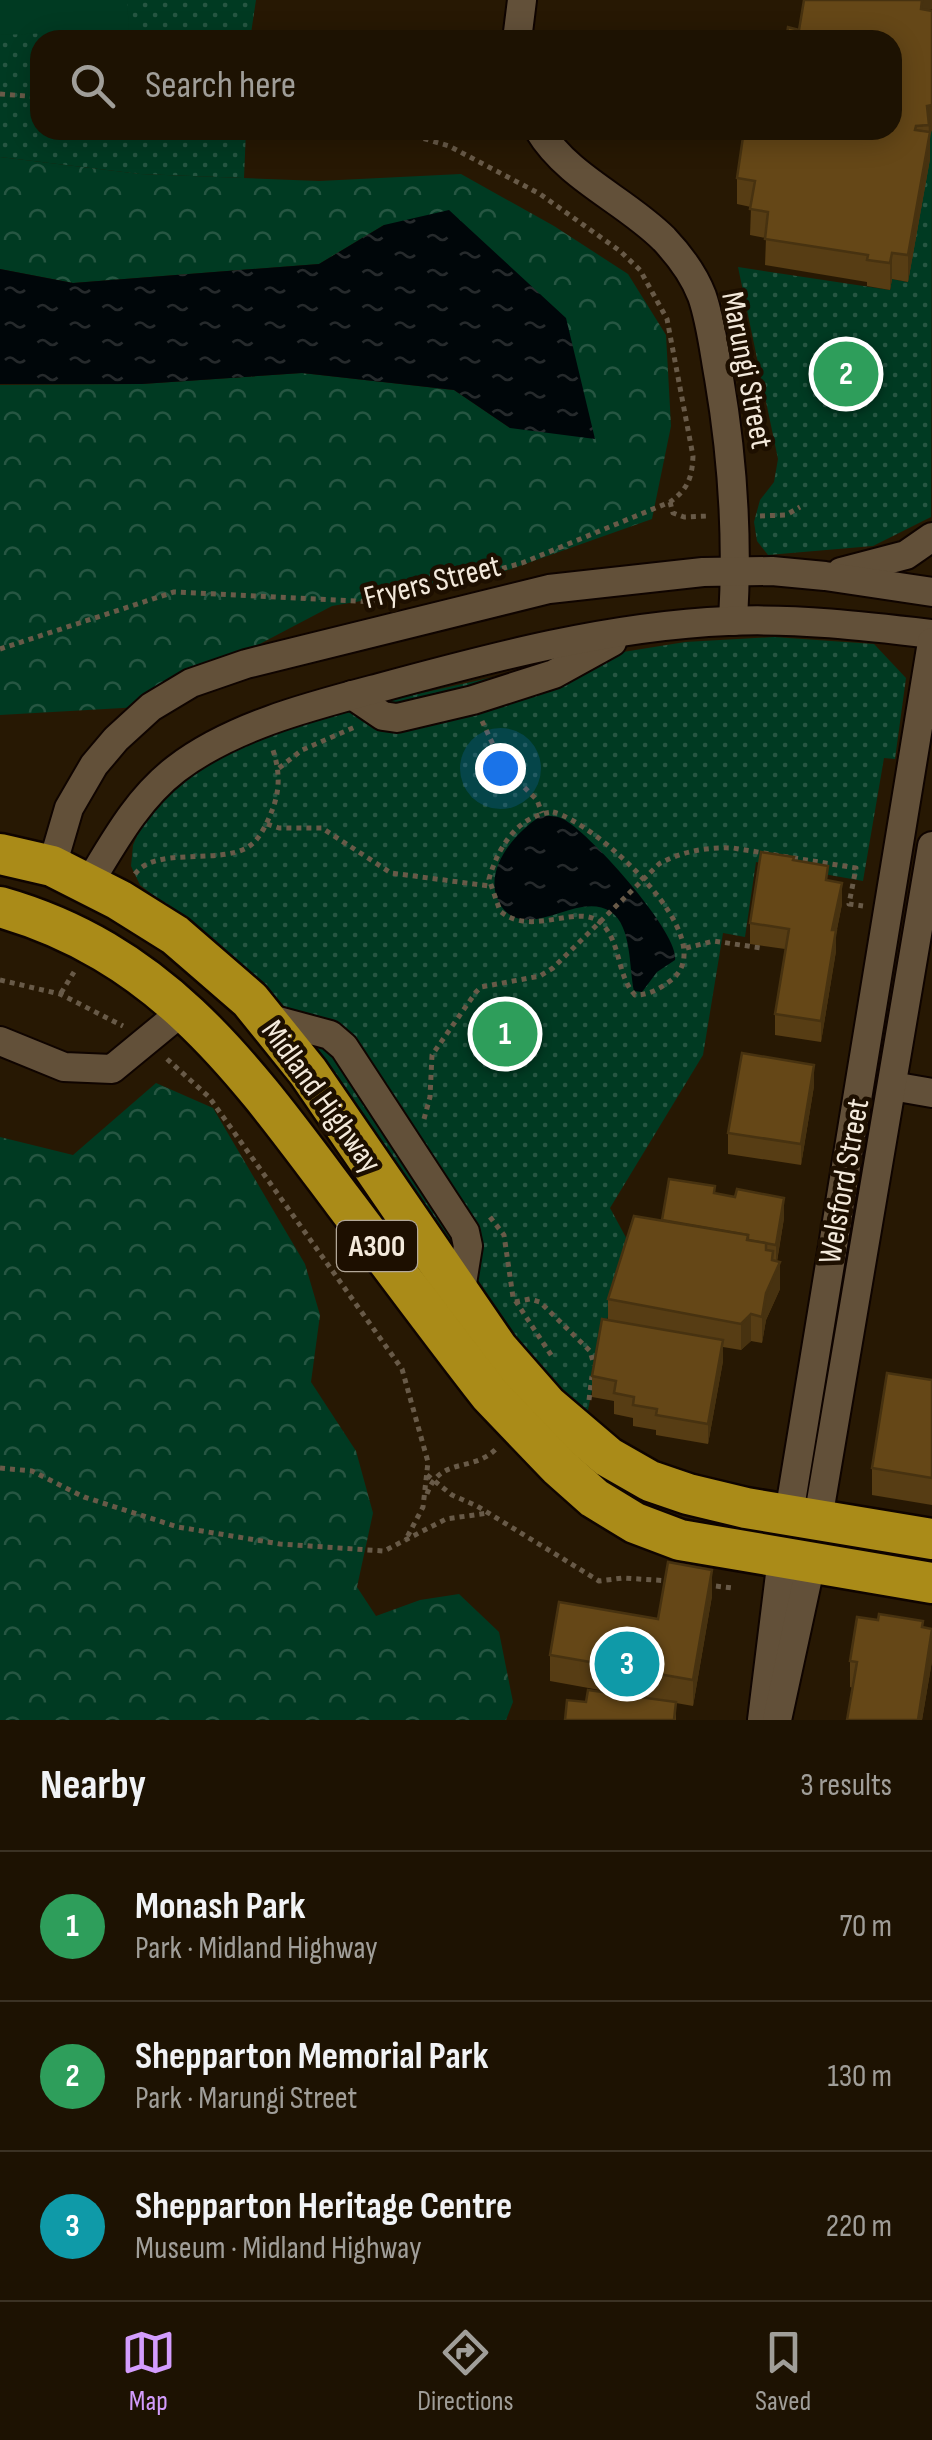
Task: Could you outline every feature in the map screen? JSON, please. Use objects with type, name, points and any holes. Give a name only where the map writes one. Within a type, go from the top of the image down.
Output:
[{"type":"highway","name":"Midland Highway","points":[[0,854],[52,866],[89,883],[175,935],[267,1018],[317,1084],[460,1296],[527,1384],[565,1422],[608,1457],[650,1481],[688,1494],[803,1517]]},
{"type":"highway","points":[[45,920],[52,866]]},
{"type":"highway","points":[[45,920],[89,883]]},
{"type":"highway","name":"Midland Highway","points":[[0,907],[45,920],[138,974],[184,1009],[242,1068],[282,1118],[490,1395],[594,1498],[635,1523],[680,1540],[796,1560]]},
{"type":"highway","name":"Welsford Street","points":[[796,1560],[803,1517]]},
{"type":"highway","name":"A300","points":[[803,1517],[932,1539]]},
{"type":"highway","name":"A300","points":[[796,1560],[932,1583]]},
{"type":"street","points":[[518,30],[522,0]]},
{"type":"street","name":"Marungi Street","points":[[545,140],[574,170],[663,238],[688,268],[702,295],[730,443],[736,572],[733,621]]},
{"type":"street","points":[[825,576],[906,555],[932,537]]},
{"type":"street","name":"Fryers Street","points":[[52,866],[70,808],[94,764],[151,707],[192,683],[282,655],[549,589],[736,572],[825,576],[932,592]]},
{"type":"street","points":[[89,883],[145,797],[176,769],[213,745],[243,732],[352,695],[499,656],[631,631],[733,621],[789,621],[932,634]]},
{"type":"street","points":[[352,695],[382,716],[397,718],[474,700],[554,674],[631,631]]},
{"type":"street","name":"Welsford Street","points":[[803,1517],[814,1352],[932,642]]},
{"type":"street","points":[[902,826],[932,832]]},
{"type":"street","name":"Welsford Street","points":[[803,1517],[845,1357],[912,963],[926,917],[932,846]]},
{"type":"street","points":[[880,959],[912,963]]},
{"type":"street","points":[[0,1041],[64,1067],[112,1069],[184,1009]]},
{"type":"street","points":[[267,1018],[330,1036],[344,1047],[465,1232],[468,1246],[460,1296]]},
{"type":"street","points":[[892,1086],[932,1093]]},
{"type":"street","points":[[840,1197],[872,1202]]},
{"type":"street","points":[[814,1352],[845,1357]]},
{"type":"street","name":"Welsford Street","points":[[762,1720],[796,1560]]},
{"type":"street","name":"Welsford Street","points":[[778,1720],[796,1560]]},
{"type":"path","points":[[0,94],[30,96]]},
{"type":"path","points":[[429,140],[449,146],[540,194],[620,250],[640,270],[667,319],[693,456],[692,476],[684,492],[670,502],[522,563],[432,588]]},
{"type":"path","points":[[0,649],[174,592],[378,602]]},
{"type":"path","points":[[474,700],[503,766],[537,800],[542,813]]},
{"type":"path","points":[[140,868],[173,857],[211,856],[248,847],[267,824],[278,795],[279,768],[287,759],[382,716]]},
{"type":"path","points":[[542,813],[567,815],[582,824],[644,879],[686,948],[682,970],[673,979],[652,993],[635,996],[624,981],[615,948],[601,922],[590,917],[520,923],[500,911],[489,886],[493,866],[524,821],[542,813]]},
{"type":"path","points":[[267,824],[280,828],[322,828],[390,873],[489,886]]},
{"type":"path","points":[[401,1134],[425,1118],[432,1055],[476,992],[481,987],[540,976],[553,968],[673,856],[716,848],[751,850],[856,868],[849,904],[888,910]]},
{"type":"path","points":[[686,948],[714,941],[761,948]]},
{"type":"path","points":[[0,980],[60,994],[137,1033],[209,1096],[402,1369],[429,1478],[423,1507],[405,1541]]},
{"type":"path","points":[[487,1214],[504,1235],[515,1302],[556,1360]]},
{"type":"path","points":[[515,1302],[536,1299],[590,1351],[594,1362],[588,1400]]},
{"type":"path","points":[[580,1394],[602,1412]]},
{"type":"path","points":[[429,1478],[456,1465],[485,1460],[500,1444]]},
{"type":"path","points":[[0,1468],[32,1471],[84,1497],[178,1528],[280,1544],[384,1551],[446,1519],[488,1513]]},
{"type":"path","points":[[429,1478],[599,1581],[624,1578],[679,1582]]},
{"type":"path","points":[[697,1584],[733,1588]]},
{"type":"green space","points":[[0,0],[256,0],[252,30],[30,30],[30,140],[246,140],[244,178],[140,174],[0,157]]},
{"type":"green space","points":[[0,0],[127,0],[129,30],[30,30],[30,34],[0,35]]},
{"type":"green space","points":[[932,131],[931,517],[873,546],[768,555],[757,541],[754,522],[760,500],[774,482],[778,459],[738,267],[890,290],[892,279],[907,282],[927,132]]},
{"type":"green space","points":[[0,157],[140,174],[319,181],[461,174],[554,226],[628,274],[666,335],[671,426],[652,519],[477,581],[332,606],[140,707],[0,715],[0,385],[142,384],[302,373],[454,390],[510,428],[384,225],[319,264],[73,283],[0,269]]},
{"type":"green space","points":[[774,637],[874,644],[906,678],[895,759],[884,758],[863,881],[756,862],[745,937],[723,933],[703,1055],[610,1208],[630,1245],[605,1326],[586,1420],[513,1336],[314,1046],[235,959],[140,885],[131,866],[133,845],[144,820],[167,792],[201,767],[279,731],[404,697],[555,663],[685,642]]},
{"type":"green space","points":[[156,1083],[213,1108],[305,1264],[320,1315],[311,1382],[356,1451],[373,1513],[357,1587],[376,1616],[420,1600],[459,1594],[499,1632],[513,1702],[506,1720],[0,1720],[0,1137],[73,1155]]},
{"type":"water","points":[[449,210],[566,318],[595,439],[510,428],[454,390],[302,373],[142,384],[0,384],[0,269],[73,283],[319,264],[384,225]]},
{"type":"water","points":[[539,817],[560,818],[592,842],[663,928],[675,960],[657,972],[642,992],[634,991],[626,937],[611,912],[589,906],[531,920],[510,915],[500,904],[495,888],[498,865],[511,843]]},
{"type":"building","points":[[804,0],[922,0],[921,9],[932,11],[932,105],[927,106],[929,125],[916,126],[915,130],[930,132],[908,255],[892,253],[890,263],[867,260],[868,255],[765,239],[768,212],[750,209],[755,181],[737,178],[743,140],[902,140],[902,30],[799,30]]},
{"type":"building","points":[[761,852],[828,866],[826,880],[842,883],[821,1021],[775,1014],[789,929],[750,923]]},
{"type":"building","points":[[742,1053],[814,1065],[801,1144],[728,1133]]},
{"type":"building","points":[[669,1179],[715,1186],[714,1193],[735,1197],[737,1189],[784,1198],[776,1245],[748,1240],[748,1235],[662,1220]]},
{"type":"building","points":[[634,1216],[748,1235],[747,1240],[766,1243],[766,1250],[773,1251],[772,1260],[780,1262],[766,1293],[762,1317],[751,1314],[741,1324],[608,1299]]},
{"type":"building","points":[[602,1319],[723,1340],[708,1424],[656,1415],[657,1409],[633,1405],[634,1397],[614,1393],[616,1381],[592,1376]]},
{"type":"building","points":[[887,1373],[932,1380],[932,1478],[872,1468]]},
{"type":"building","points":[[668,1562],[712,1570],[693,1680],[550,1655],[559,1602],[658,1619]]},
{"type":"building","points":[[879,1614],[923,1621],[922,1627],[932,1629],[918,1720],[847,1720],[857,1662],[850,1661],[857,1617],[878,1620]]},
{"type":"building","points":[[588,1690],[676,1702],[674,1720],[565,1720],[567,1700],[586,1702]]},
{"type":"place","name":"Shepparton Memorial Park","points":[[846,374]]},
{"type":"place","name":"Monash Park","points":[[505,1034]]},
{"type":"place","name":"Shepparton Heritage Centre","points":[[627,1664]]}]
